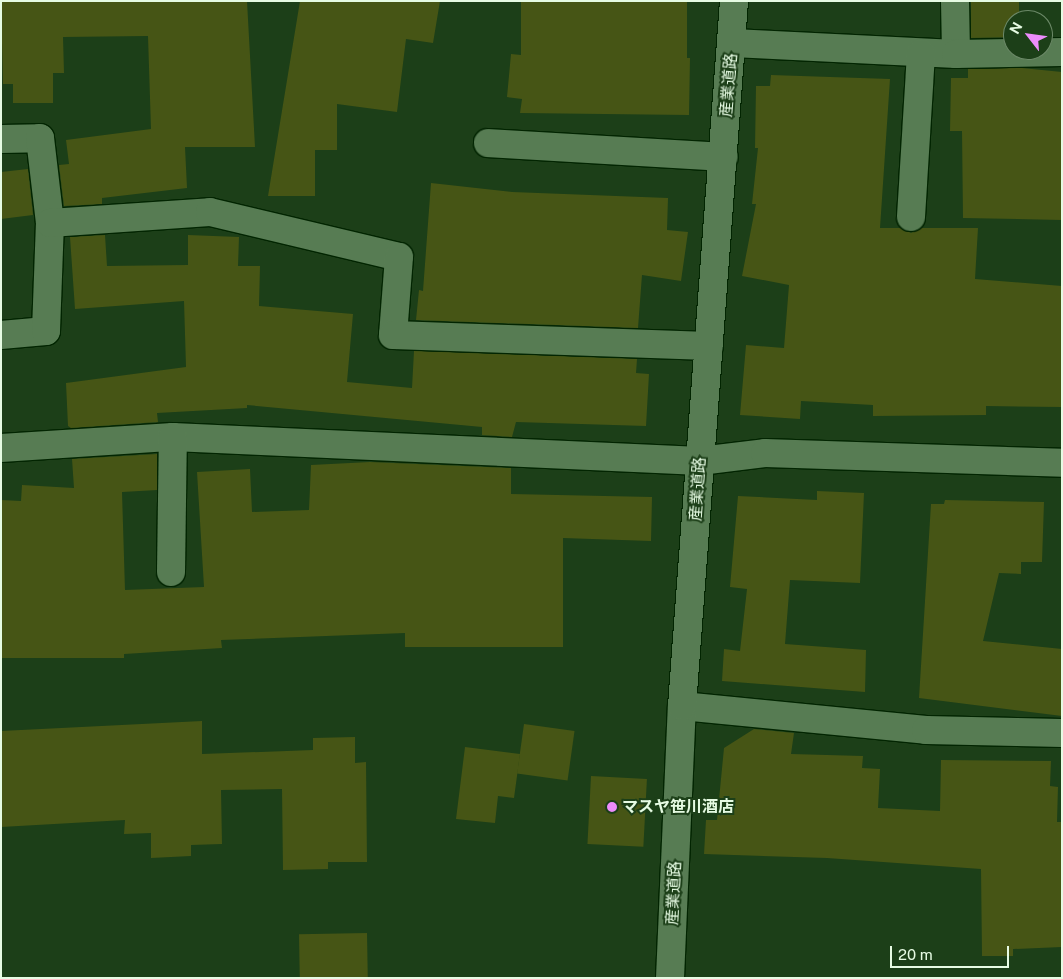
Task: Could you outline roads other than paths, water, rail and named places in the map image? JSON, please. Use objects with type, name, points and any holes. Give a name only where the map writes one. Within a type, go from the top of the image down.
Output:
[{"type":"street","name":"産業道路","points":[[670,978],[682,706],[733,42],[734,1]]},
{"type":"street","points":[[955,1],[956,54]]},
{"type":"street","points":[[733,42],[956,54],[1062,52]]},
{"type":"street","points":[[911,217],[921,52]]},
{"type":"street","points":[[1,139],[40,138],[50,223],[46,331],[1,335]]},
{"type":"street","points":[[488,143],[724,156]]},
{"type":"street","points":[[50,223],[210,212],[399,257],[394,335],[709,346]]},
{"type":"street","points":[[171,572],[173,437]]},
{"type":"street","points":[[1,448],[173,437],[700,461],[765,453],[1062,463]]},
{"type":"street","points":[[682,706],[926,730],[1062,733]]},
{"type":"place","name":"マスヤ笹川酒店","points":[[612,807]]}]
